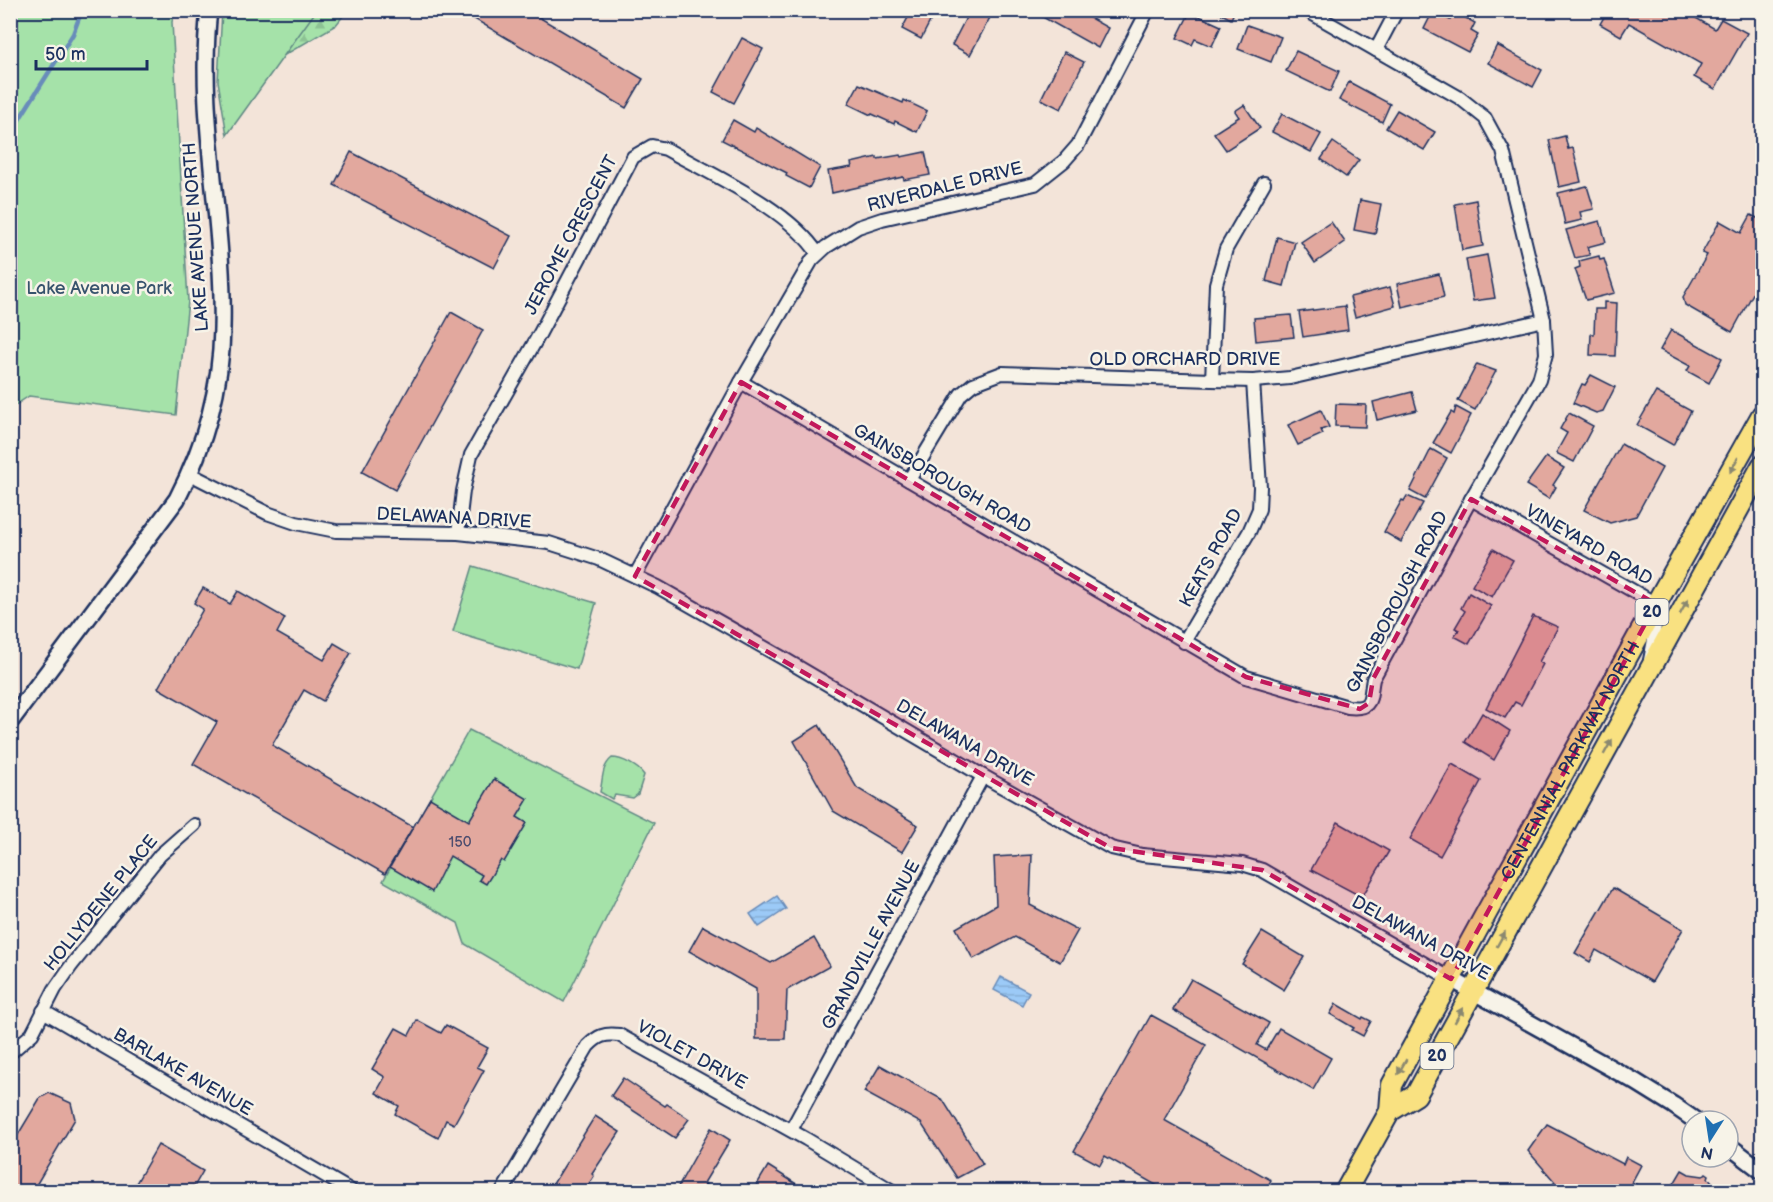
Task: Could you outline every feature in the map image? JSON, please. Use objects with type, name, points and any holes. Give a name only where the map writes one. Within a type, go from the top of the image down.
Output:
[{"type":"main road","name":"CENTENNIAL PARKWAY NORTH","points":[[1345,1191],[1390,1111],[1392,1085],[1762,414]]},
{"type":"main road","name":"CENTENNIAL PARKWAY NORTH","points":[[1390,1111],[1416,1095],[1762,466]]},
{"type":"street","name":"LAKE AVENUE NORTH","points":[[10,722],[177,499],[190,474],[212,406],[220,362],[222,290],[210,157],[206,78],[209,10]]},
{"type":"street","name":"RIVERDALE DRIVE","points":[[635,576],[741,382],[812,260],[858,227],[882,219],[1009,191],[1035,184],[1045,177],[1064,161],[1082,138],[1148,10]]},
{"type":"street","name":"GAINSBOROUGH ROAD","points":[[741,382],[1246,677],[1348,708],[1360,708],[1369,703],[1373,679],[1539,380],[1546,354],[1544,320],[1503,151],[1485,118],[1460,98],[1306,10]]},
{"type":"street","points":[[1376,50],[1397,10]]},
{"type":"street","name":"JEROME CRESCENT","points":[[458,533],[463,491],[471,455],[540,333],[633,157],[652,146],[666,149],[769,207],[802,235],[818,254]]},
{"type":"street","points":[[1212,380],[1216,284],[1226,249],[1264,183]]},
{"type":"street","name":"OLD ORCHARD DRIVE","points":[[909,480],[961,394],[973,384],[1002,373],[1253,381],[1290,378],[1544,320]]},
{"type":"street","name":"KEATS ROAD","points":[[1184,642],[1249,532],[1259,509],[1260,487],[1253,381]]},
{"type":"street","name":"DELAWANA DRIVE","points":[[190,474],[267,513],[296,523],[336,531],[458,533],[549,543],[599,559],[658,587],[1111,848],[1142,855],[1242,864],[1262,870],[1680,1110]]},
{"type":"street","name":"VINEYARD ROAD","points":[[1471,499],[1656,604],[1654,640],[1647,678]]},
{"type":"street","name":"GRANDVILLE AVENUE","points":[[790,1130],[983,776]]},
{"type":"street","name":"HOLLYDENE PLACE","points":[[42,1011],[70,966],[160,855],[194,825]]},
{"type":"street","points":[[10,1053],[32,1034],[42,1011]]},
{"type":"street","name":"BARLAKE AVENUE","points":[[42,1011],[353,1191]]},
{"type":"street","name":"VIOLET DRIVE","points":[[502,1191],[588,1046],[599,1036],[608,1033],[619,1035],[894,1191]]},
{"type":"street","points":[[1740,1154],[1762,1171]]},
{"type":"highlighted area","points":[[741,382],[1246,677],[1360,709],[1369,703],[1373,679],[1471,499],[1656,604],[1451,979],[1262,870],[1111,848],[635,576]]},
{"type":"green space","name":"Lake Avenue Park","points":[[11,10],[174,11],[172,22],[188,301],[176,415],[29,396],[11,408]]},
{"type":"green space","points":[[222,11],[316,11],[227,135],[218,81]]},
{"type":"green space","points":[[254,11],[347,11],[336,25],[249,76]]},
{"type":"green space","points":[[473,566],[596,603],[577,669],[453,632]]},
{"type":"green space","points":[[469,730],[654,823],[564,1002],[465,944],[458,923],[383,881]]},
{"type":"green space","points":[[612,758],[630,763],[644,775],[638,794],[633,798],[615,795],[612,799],[600,792],[604,770]]},
{"type":"water","points":[[777,896],[786,909],[759,927],[750,914]]},
{"type":"water","points":[[1001,977],[1029,992],[1022,1005],[994,990]]},
{"type":"building","points":[[475,10],[527,10],[643,79],[626,108],[471,17]]},
{"type":"building","points":[[912,10],[936,10],[921,39],[902,29]]},
{"type":"building","points":[[970,10],[994,10],[970,55],[952,45]]},
{"type":"building","points":[[1030,10],[1076,10],[1108,28],[1098,48]]},
{"type":"building","points":[[1214,10],[1235,10],[1231,19]]},
{"type":"building","points":[[1608,10],[1682,10],[1715,29],[1721,19],[1747,33],[1715,89],[1694,77],[1701,64],[1629,23],[1621,36],[1600,24]]},
{"type":"building","points":[[1433,11],[1450,20],[1455,12],[1475,23],[1471,31],[1478,35],[1468,52],[1424,29]]},
{"type":"building","points":[[1190,12],[1221,26],[1212,46],[1195,39],[1192,45],[1177,38]]},
{"type":"building","points":[[1247,25],[1281,37],[1271,62],[1238,49]]},
{"type":"building","points":[[742,38],[763,49],[734,103],[713,92]]},
{"type":"building","points":[[1497,45],[1542,70],[1533,87],[1488,63]]},
{"type":"building","points":[[1296,51],[1339,71],[1330,92],[1286,71]]},
{"type":"building","points":[[1064,52],[1084,62],[1061,109],[1041,99]]},
{"type":"building","points":[[1349,82],[1390,104],[1382,122],[1339,100]]},
{"type":"building","points":[[859,84],[927,111],[917,132],[895,121],[894,124],[848,104]]},
{"type":"building","points":[[1244,105],[1260,128],[1226,150],[1214,133],[1239,117],[1235,111]]},
{"type":"building","points":[[1397,110],[1435,132],[1424,150],[1386,128]]},
{"type":"building","points":[[1282,114],[1321,134],[1311,152],[1272,132]]},
{"type":"building","points":[[733,120],[754,132],[756,128],[820,167],[809,188],[786,176],[787,173],[722,140]]},
{"type":"building","points":[[1565,136],[1568,149],[1573,148],[1581,182],[1559,187],[1549,140]]},
{"type":"building","points":[[1333,142],[1359,160],[1346,177],[1321,159]]},
{"type":"building","points":[[351,152],[511,236],[494,268],[334,185]]},
{"type":"building","points":[[925,152],[930,175],[904,180],[903,177],[832,193],[828,171],[852,167],[851,163],[877,157],[877,159],[900,155],[901,157]]},
{"type":"building","points":[[1587,186],[1594,209],[1580,212],[1582,220],[1565,224],[1558,193]]},
{"type":"building","points":[[1360,200],[1381,204],[1375,234],[1354,230]]},
{"type":"building","points":[[1476,200],[1483,246],[1462,250],[1455,204]]},
{"type":"building","points":[[1751,215],[1761,220],[1762,217],[1762,277],[1732,332],[1685,305],[1683,297],[1707,255],[1702,253],[1720,221],[1741,233]]},
{"type":"building","points":[[1600,221],[1606,242],[1587,247],[1590,255],[1575,258],[1566,230]]},
{"type":"building","points":[[1331,222],[1345,242],[1315,263],[1301,242]]},
{"type":"building","points":[[1277,237],[1295,242],[1284,286],[1266,281]]},
{"type":"building","points":[[1487,255],[1495,298],[1473,301],[1466,259]]},
{"type":"building","points":[[1599,256],[1600,260],[1604,259],[1615,293],[1586,300],[1575,269],[1580,267],[1579,261]]},
{"type":"building","points":[[1439,274],[1444,297],[1402,307],[1397,284]]},
{"type":"building","points":[[1390,287],[1395,306],[1355,317],[1350,297]]},
{"type":"building","points":[[1604,302],[1617,303],[1615,356],[1590,355],[1595,309],[1604,309]]},
{"type":"building","points":[[1345,306],[1348,330],[1303,337],[1299,312]]},
{"type":"building","points":[[451,312],[483,330],[395,490],[362,472]]},
{"type":"building","points":[[1291,315],[1294,337],[1256,341],[1254,318]]},
{"type":"building","points":[[1671,330],[1722,358],[1709,383],[1687,371],[1690,366],[1660,350]]},
{"type":"building","points":[[1477,364],[1496,371],[1475,410],[1458,401]]},
{"type":"building","points":[[1591,375],[1615,387],[1603,411],[1596,413],[1573,403],[1582,384],[1585,385]]},
{"type":"building","points":[[1412,392],[1417,410],[1377,420],[1373,402]]},
{"type":"building","points":[[1656,392],[1691,411],[1673,445],[1637,425]]},
{"type":"building","points":[[1336,404],[1366,405],[1365,427],[1335,426]]},
{"type":"building","points":[[1456,407],[1471,415],[1451,453],[1433,443],[1451,412],[1454,414]]},
{"type":"building","points":[[1321,410],[1329,427],[1321,430],[1323,434],[1298,445],[1288,425]]},
{"type":"building","points":[[1569,413],[1593,426],[1574,462],[1556,453],[1567,433],[1560,429]]},
{"type":"building","points":[[1621,444],[1662,468],[1636,516],[1610,523],[1584,510]]},
{"type":"building","points":[[1431,449],[1447,458],[1425,499],[1410,491]]},
{"type":"building","points":[[1546,457],[1564,468],[1553,485],[1556,487],[1549,499],[1526,485]]},
{"type":"building","points":[[1407,496],[1423,503],[1401,542],[1384,532],[1402,500],[1404,501]]},
{"type":"building","points":[[1493,549],[1513,560],[1492,597],[1472,586]]},
{"type":"building","points":[[203,588],[230,604],[238,591],[285,618],[277,633],[324,660],[334,643],[351,653],[323,701],[304,690],[272,745],[413,827],[385,874],[193,764],[217,722],[158,688],[203,609],[194,603]]},
{"type":"building","points":[[1469,593],[1491,606],[1469,644],[1454,636],[1459,630],[1455,628],[1465,611],[1461,608]]},
{"type":"building","points":[[1533,616],[1558,627],[1539,662],[1543,664],[1521,705],[1515,702],[1505,718],[1486,708]]},
{"type":"building","points":[[1482,713],[1510,731],[1494,760],[1465,742]]},
{"type":"building","points":[[819,725],[857,788],[918,825],[902,852],[833,811],[794,741]]},
{"type":"building","points":[[1452,764],[1481,781],[1440,856],[1410,839]]},
{"type":"building","points":[[494,779],[528,799],[517,817],[527,823],[504,862],[501,860],[486,884],[479,880],[482,875],[450,856],[432,892],[390,867],[430,798],[469,821]]},
{"type":"building","points":[[1338,822],[1389,851],[1362,897],[1311,870]]},
{"type":"building","points":[[1032,855],[1030,905],[1078,930],[1060,962],[1015,937],[973,959],[956,928],[996,905],[994,857]]},
{"type":"building","points":[[1613,888],[1683,929],[1652,982],[1596,950],[1590,962],[1575,953]]},
{"type":"building","points":[[703,926],[771,963],[814,938],[830,966],[787,990],[785,1039],[756,1039],[756,989],[689,951]]},
{"type":"building","points":[[1262,932],[1304,957],[1284,990],[1242,964]]},
{"type":"building","points":[[1191,979],[1269,1023],[1257,1045],[1266,1050],[1279,1028],[1331,1058],[1313,1090],[1173,1010]]},
{"type":"building","points":[[1336,1004],[1362,1019],[1363,1017],[1371,1021],[1363,1036],[1330,1014]]},
{"type":"building","points":[[1151,1015],[1206,1045],[1164,1120],[1271,1180],[1265,1192],[1168,1192],[1105,1156],[1100,1165],[1074,1151]]},
{"type":"building","points":[[417,1020],[441,1033],[446,1025],[488,1048],[477,1067],[484,1070],[454,1124],[446,1120],[438,1138],[395,1114],[399,1106],[376,1093],[385,1077],[372,1069],[396,1028],[409,1035]]},
{"type":"building","points":[[880,1065],[943,1100],[983,1164],[957,1178],[921,1123],[864,1092]]},
{"type":"building","points":[[623,1078],[689,1119],[675,1138],[611,1096]]},
{"type":"building","points":[[49,1093],[71,1103],[75,1119],[32,1192],[10,1192],[10,1148],[40,1098]]},
{"type":"building","points":[[595,1116],[620,1132],[592,1174],[594,1176],[584,1192],[548,1192]]},
{"type":"building","points":[[1547,1124],[1623,1164],[1626,1157],[1641,1165],[1632,1182],[1648,1192],[1556,1192],[1551,1186],[1555,1182],[1528,1151]]},
{"type":"building","points":[[711,1128],[730,1140],[704,1183],[706,1184],[701,1192],[675,1192]]},
{"type":"building","points":[[158,1145],[203,1171],[191,1192],[131,1192]]},
{"type":"building","points":[[768,1166],[809,1192],[766,1192],[756,1186]]},
{"type":"building","points":[[1682,1170],[1689,1174],[1703,1176],[1706,1173],[1719,1192],[1669,1192]]},
{"type":"building","points":[[262,1188],[284,1192],[260,1192]]},
{"type":"waterway","points":[[10,134],[73,34],[82,10]]}]
